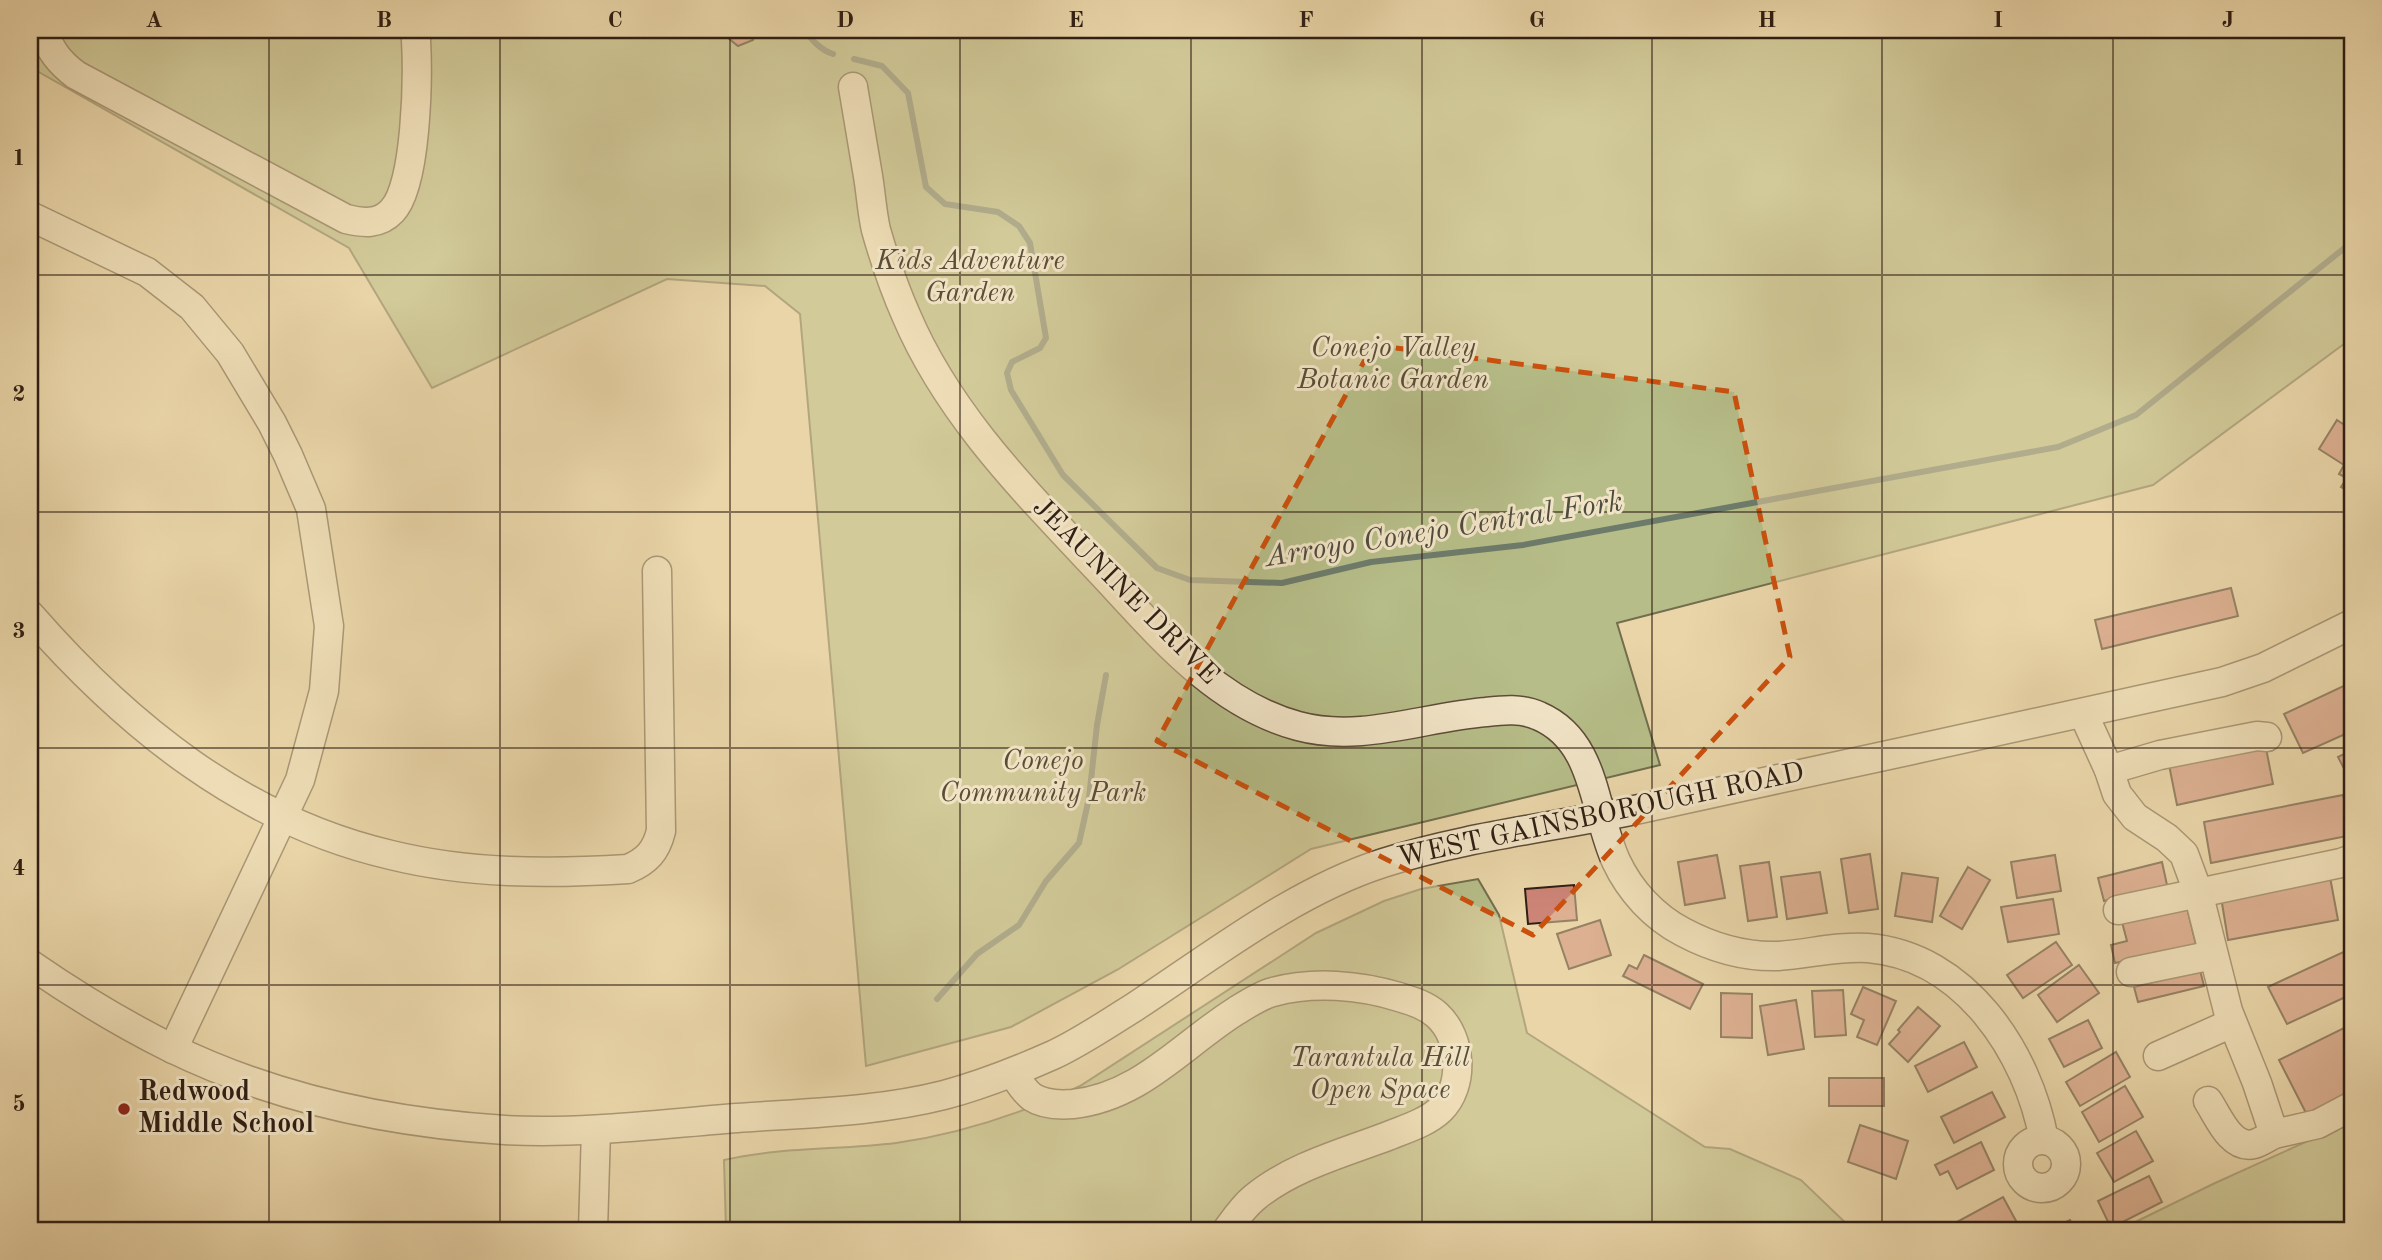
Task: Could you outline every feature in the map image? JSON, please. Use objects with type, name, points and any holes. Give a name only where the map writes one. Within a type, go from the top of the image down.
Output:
[{"type":"street","points":[[44,30],[50,50],[62,65],[76,75],[346,219],[364,223],[378,221],[392,212],[403,195],[408,175],[418,74],[416,40]]},
{"type":"street","name":"JEAUNINE DRIVE","points":[[853,87],[876,228],[906,316],[938,377],[969,425],[998,461],[1179,654],[1235,699],[1298,726],[1333,732],[1366,731],[1466,713],[1510,709],[1537,715],[1564,731],[1580,749],[1616,861],[1627,883],[1647,907],[1679,931],[1714,946],[1746,955],[1780,956],[1828,948],[1871,948],[1914,958],[1960,985],[1996,1025],[2021,1069],[2039,1112],[2044,1140]]},
{"type":"street","points":[[30,216],[147,272],[192,307],[230,354],[272,423],[304,489],[311,509],[329,626],[324,691],[300,780],[173,1049],[79,998],[30,964]]},
{"type":"street","points":[[30,615],[71,662],[131,719],[193,765],[247,799],[282,817],[366,849],[427,863],[499,871],[628,869],[641,864],[650,855],[661,831],[657,571]]},
{"type":"street","name":"WEST GAINSBOROUGH ROAD","points":[[173,1049],[243,1077],[346,1108],[440,1124],[507,1130],[596,1130],[882,1107],[939,1096],[1013,1073],[1062,1051],[1276,914],[1325,886],[1376,865],[1430,849],[1602,817],[2222,682],[2305,649],[2352,624]]},
{"type":"street","points":[[2082,713],[2117,793],[2134,817],[2167,838],[2184,854],[2199,892],[2232,1023],[2257,1083],[2274,1134]]},
{"type":"street","points":[[2109,770],[2160,755],[2257,736],[2266,737]]},
{"type":"street","points":[[2118,910],[2352,859]]},
{"type":"street","points":[[2131,972],[2213,955]]},
{"type":"street","points":[[1013,1073],[1033,1098],[1046,1103],[1058,1105],[1089,1102],[1114,1095],[1137,1083],[1247,1004],[1272,992],[1311,986],[1382,992],[1426,1007],[1439,1017],[1452,1035],[1457,1056],[1456,1080],[1449,1098],[1439,1111],[1418,1124],[1302,1169],[1272,1185],[1246,1206],[1227,1230]]},
{"type":"street","points":[[2158,1056],[2232,1023]]},
{"type":"street","points":[[2208,1101],[2234,1140],[2243,1144],[2252,1144],[2274,1134],[2318,1124],[2352,1106]]},
{"type":"street","points":[[593,1230],[596,1130]]},
{"type":"highlighted area","points":[[1373,345],[1734,392],[1790,657],[1533,935],[1157,741]]},
{"type":"green space","name":"Conejo Valley Botanic Garden","points":[[30,30],[2352,30],[2352,338],[2153,485],[1617,623],[1660,765],[1311,849],[1117,970],[1011,1027],[866,1066],[800,314],[765,286],[667,279],[432,388],[349,248],[30,67]]},
{"type":"green space","name":"Tarantula Hill Open Space","points":[[1478,879],[1499,915],[1527,1033],[1705,1147],[1730,1149],[1801,1180],[1853,1230],[726,1230],[724,1160],[766,1153],[896,1143],[943,1134],[1013,1114],[1080,1086],[1316,933],[1384,901],[1421,889]]},
{"type":"green space","points":[[2352,1121],[2352,1230],[2119,1230],[2213,1184]]},
{"type":"building","points":[[723,30],[756,30],[753,40],[738,46],[723,34]]},
{"type":"building","points":[[2337,420],[2352,430],[2352,494],[2341,487],[2347,478],[2339,474],[2344,465],[2319,449]]},
{"type":"building","points":[[2231,588],[2238,616],[2102,649],[2095,620]]},
{"type":"building","points":[[2352,682],[2352,731],[2303,753],[2284,714]]},
{"type":"building","points":[[2265,743],[2273,784],[2177,805],[2169,765]]},
{"type":"building","points":[[2352,750],[2352,784],[2338,757]]},
{"type":"building","points":[[2343,795],[2352,835],[2211,863],[2204,822]]},
{"type":"building","points":[[1870,854],[1878,909],[1849,913],[1841,859]]},
{"type":"building","points":[[1717,855],[1725,898],[1685,905],[1678,862]]},
{"type":"building","points":[[2055,855],[2061,891],[2017,898],[2011,862]]},
{"type":"building","points":[[1769,862],[1777,917],[1748,921],[1740,866]]},
{"type":"building","points":[[2162,862],[2167,885],[2104,901],[2098,878]]},
{"type":"building","points":[[1968,867],[1990,880],[1962,929],[1940,916]]},
{"type":"building","points":[[1820,872],[1827,913],[1787,919],[1781,877]]},
{"type":"building","points":[[1902,873],[1938,878],[1932,922],[1895,916]]},
{"type":"building","points":[[2330,877],[2338,920],[2228,940],[2221,897]]},
{"type":"building","points":[[1574,885],[1577,920],[1528,924],[1525,889]]},
{"type":"building","points":[[2053,899],[2059,934],[2008,942],[2001,907]]},
{"type":"building","points":[[2187,908],[2196,945],[2115,963],[2111,945],[2127,941],[2122,922]]},
{"type":"building","points":[[1600,920],[1611,955],[1569,969],[1557,934]]},
{"type":"building","points":[[2056,942],[2072,965],[2023,998],[2007,975]]},
{"type":"building","points":[[2352,948],[2352,994],[2287,1024],[2268,987]]},
{"type":"building","points":[[1644,955],[1703,984],[1690,1009],[1623,976],[1629,965],[1637,969]]},
{"type":"building","points":[[2079,965],[2099,993],[2057,1022],[2038,995]]},
{"type":"building","points":[[2200,970],[2204,986],[2138,1002],[2134,987]]},
{"type":"building","points":[[1863,987],[1896,1001],[1877,1045],[1857,1037],[1864,1020],[1851,1014]]},
{"type":"building","points":[[1843,990],[1846,1035],[1815,1037],[1812,991]]},
{"type":"building","points":[[1721,993],[1752,994],[1752,1038],[1721,1037]]},
{"type":"building","points":[[1796,1000],[1804,1049],[1768,1055],[1760,1006]]},
{"type":"building","points":[[1918,1007],[1940,1026],[1908,1062],[1889,1044]]},
{"type":"building","points":[[2088,1020],[2102,1048],[2064,1067],[2049,1039]]},
{"type":"building","points":[[2352,1024],[2352,1093],[2307,1115],[2279,1060]]},
{"type":"building","points":[[1964,1042],[1977,1067],[1928,1092],[1915,1066]]},
{"type":"building","points":[[2116,1052],[2130,1077],[2080,1106],[2066,1082]]},
{"type":"building","points":[[1829,1078],[1884,1078],[1884,1106],[1829,1106]]},
{"type":"building","points":[[2125,1086],[2143,1117],[2099,1142],[2082,1112]]},
{"type":"building","points":[[1992,1092],[2005,1117],[1954,1143],[1941,1117]]},
{"type":"building","points":[[1860,1125],[1908,1141],[1896,1179],[1848,1162]]},
{"type":"building","points":[[2136,1131],[2153,1161],[2114,1182],[2097,1153]]},
{"type":"building","points":[[1981,1142],[1994,1170],[1957,1189],[1948,1171],[1940,1175],[1935,1165]]},
{"type":"building","points":[[2149,1176],[2162,1202],[2111,1228],[2098,1201]]},
{"type":"building","points":[[2003,1197],[2021,1230],[1958,1230],[1955,1223]]},
{"type":"building","points":[[2070,1220],[2075,1230],[2049,1230]]},
{"type":"waterway","name":"Arroyo Conejo Central Fork","points":[[806,30],[817,45],[833,54]]},
{"type":"waterway","name":"Arroyo Conejo Central Fork","points":[[854,59],[882,66],[908,93],[926,187],[945,204],[998,212],[1019,226],[1030,243],[1046,338],[1040,348],[1012,362],[1007,373],[1011,390],[1063,475],[1157,568],[1190,580],[1282,583],[1371,562],[1523,545],[2058,447],[2136,415],[2352,242]]},
{"type":"waterway","points":[[937,999],[977,954],[1019,925],[1046,881],[1079,843],[1089,798],[1106,675]]},
{"type":"place","name":"Redwood Middle School","points":[[124,1109]]},
{"type":"park label","name":"Kids Adventure Garden","points":[[970,278]]},
{"type":"park label","name":"Conejo Community Park","points":[[1043,778]]}]
